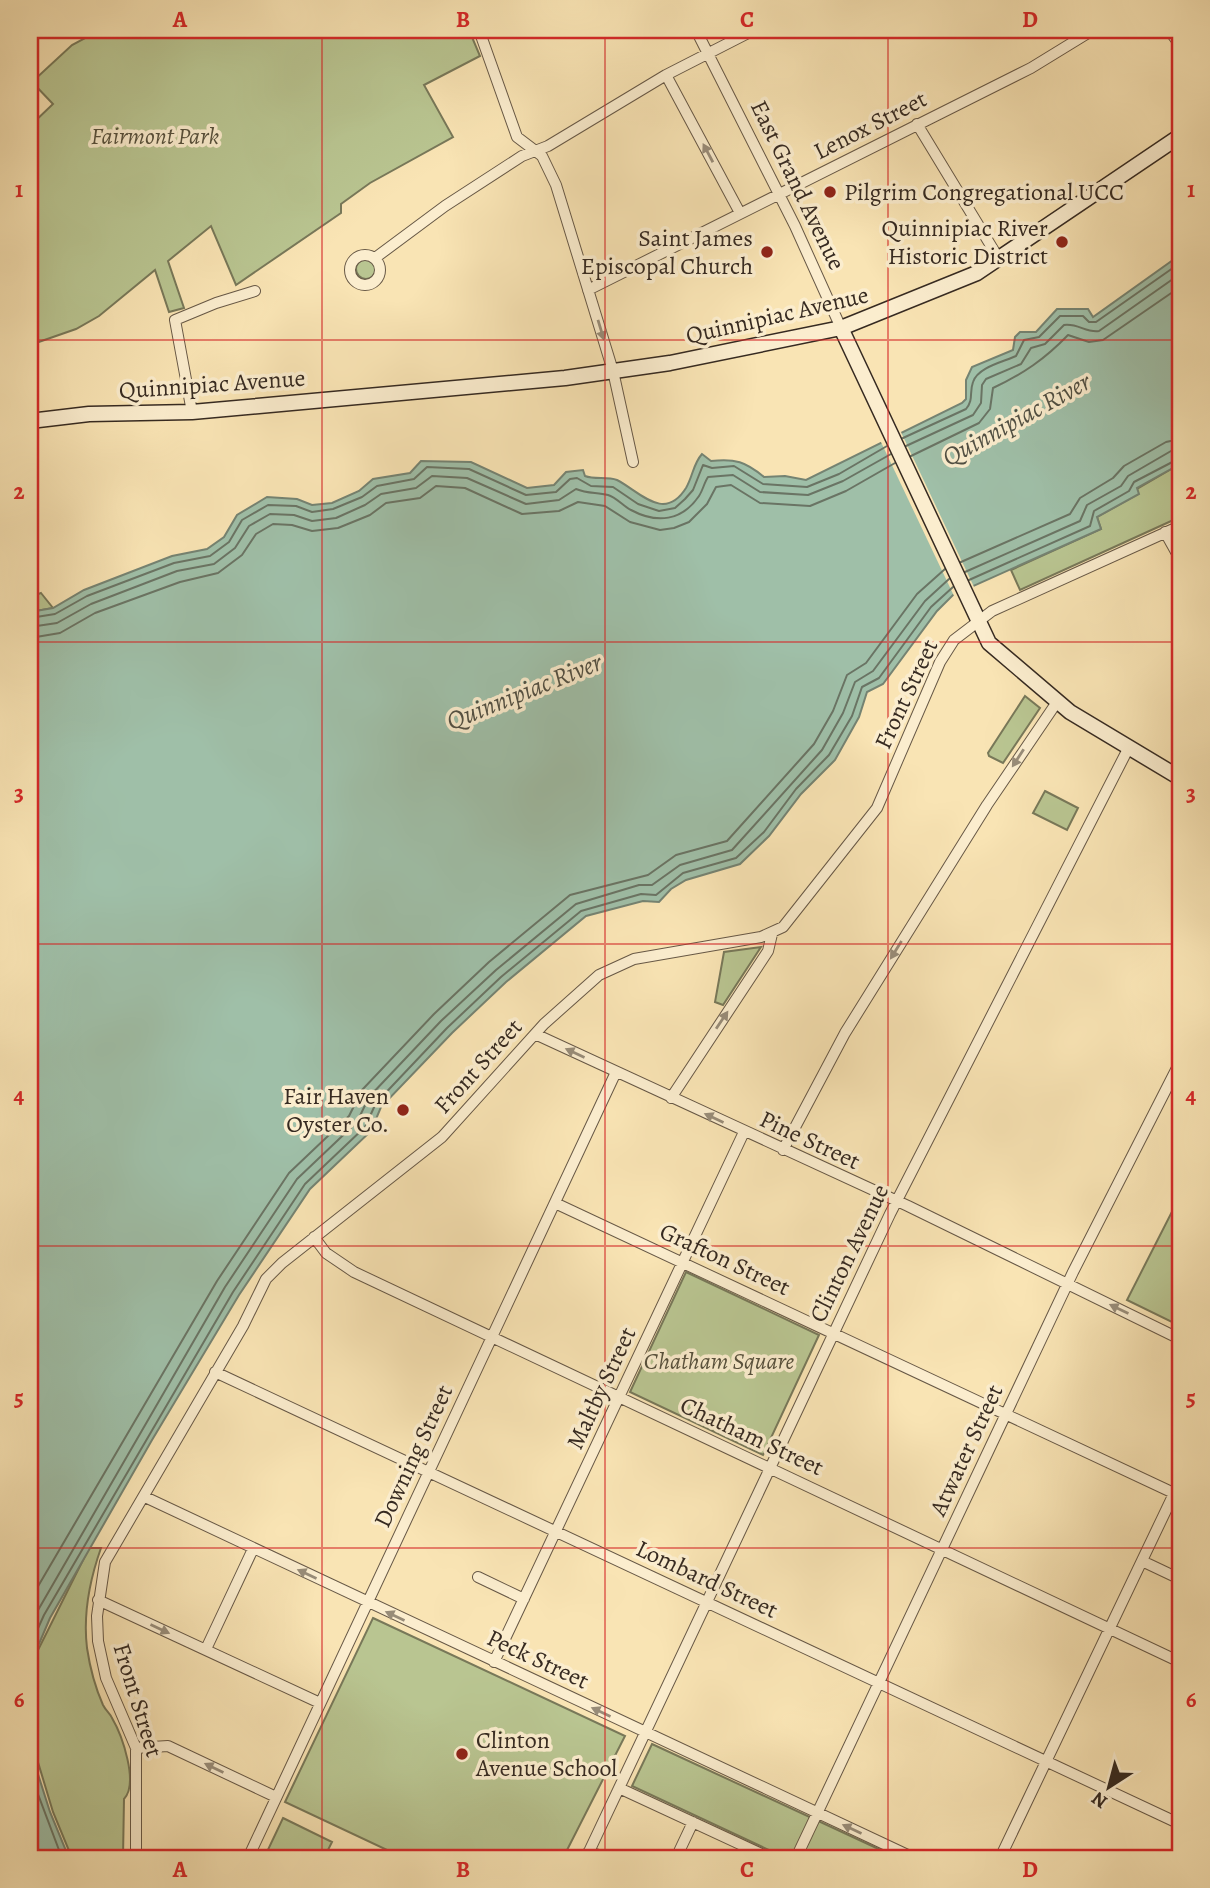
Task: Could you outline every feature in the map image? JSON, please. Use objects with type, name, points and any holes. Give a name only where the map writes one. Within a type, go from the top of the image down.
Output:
[{"type":"main road","name":"Quinnipiac Avenue","points":[[30,421],[89,414],[192,412],[614,375],[841,328],[950,286],[999,259],[1180,136]]},
{"type":"main road","name":"East Grand Avenue","points":[[841,328],[966,596],[996,651],[1057,702],[1180,778]]},
{"type":"street","points":[[30,37],[38,30]]},
{"type":"street","points":[[479,30],[512,128],[522,143],[545,161],[556,185],[614,375],[633,462]]},
{"type":"street","name":"East Grand Avenue","points":[[696,30],[779,194],[841,328]]},
{"type":"street","points":[[375,258],[445,206],[534,150],[548,146],[666,75],[754,30]]},
{"type":"street","name":"Lenox Street","points":[[588,290],[1031,68],[1093,30]]},
{"type":"street","points":[[1169,30],[1180,45]]},
{"type":"street","points":[[666,75],[740,213]]},
{"type":"street","points":[[917,124],[999,259]]},
{"type":"street","points":[[192,412],[175,320],[255,290]]},
{"type":"street","name":"Front Street","points":[[136,1858],[136,1748],[106,1678],[98,1641],[98,1600],[110,1550],[145,1497],[163,1459],[266,1279],[314,1237],[442,1137],[535,1034],[592,980],[624,962],[772,934],[792,918],[877,808],[944,653],[962,632],[1015,601],[1180,526]]},
{"type":"street","points":[[1165,532],[1180,559]]},
{"type":"street","points":[[783,1150],[845,1033],[987,805],[1057,702]]},
{"type":"street","name":"Clinton Avenue","points":[[588,1855],[896,1202],[1128,748]]},
{"type":"street","points":[[671,1098],[768,951],[772,934]]},
{"type":"street","name":"Pine Street","points":[[535,1034],[896,1202],[1180,1339]]},
{"type":"street","name":"Atwater Street","points":[[796,1858],[1068,1284],[1180,1062]]},
{"type":"street","name":"Downing Street","points":[[248,1858],[616,1072]]},
{"type":"street","name":"Maltby Street","points":[[494,1662],[744,1132]]},
{"type":"street","name":"Grafton Street","points":[[555,1203],[1177,1494]]},
{"type":"street","name":"Chatham Street","points":[[314,1237],[327,1252],[354,1272],[1180,1661]]},
{"type":"street","name":"Lombard Street","points":[[215,1372],[1180,1824]]},
{"type":"street","points":[[1000,1858],[1142,1560],[1177,1494],[1180,1480]]},
{"type":"street","name":"Peck Street","points":[[145,1497],[914,1858]]},
{"type":"street","points":[[206,1649],[253,1549]]},
{"type":"street","points":[[1142,1560],[1180,1579]]},
{"type":"street","points":[[478,1577],[524,1599]]},
{"type":"street","points":[[98,1600],[320,1703]]},
{"type":"street","points":[[136,1748],[168,1746],[276,1797]]},
{"type":"street","points":[[619,1788],[770,1858]]},
{"type":"street","points":[[676,1858],[693,1822]]},
{"type":"street","points":[[588,1855],[604,1858]]},
{"type":"green space","name":"Fairmont Park","points":[[100,30],[469,30],[480,56],[424,85],[453,137],[370,183],[341,204],[341,213],[236,285],[211,226],[168,261],[184,308],[169,312],[155,270],[99,316],[76,329],[30,345],[30,126],[53,104],[32,82],[72,45]]},
{"type":"green space","points":[[366,259],[373,262],[376,269],[373,276],[366,279],[359,276],[356,269],[359,262]]},
{"type":"green space","points":[[1180,464],[1180,517],[1020,590],[1011,570],[1101,529],[1097,517],[1138,494],[1137,489]]},
{"type":"green space","points":[[41,593],[53,608],[30,612],[30,597]]},
{"type":"green space","points":[[1025,696],[1040,708],[1003,763],[988,753]]},
{"type":"green space","points":[[1045,791],[1078,808],[1067,830],[1033,813]]},
{"type":"green space","points":[[761,947],[723,1005],[715,1002],[724,952]]},
{"type":"green space","points":[[1180,1196],[1180,1326],[1127,1300]]},
{"type":"green space","name":"Chatham Square","points":[[686,1272],[819,1335],[763,1455],[630,1392]]},
{"type":"green space","points":[[89,1548],[101,1548],[87,1610],[88,1655],[103,1705],[120,1736],[129,1771],[130,1782],[124,1799],[123,1858],[72,1858],[53,1812],[31,1739],[30,1673],[33,1660]]},
{"type":"green space","name":"Clinton Avenue School","points":[[373,1618],[625,1736],[563,1858],[404,1858],[285,1802]]},
{"type":"green space","points":[[652,1744],[898,1858],[786,1858],[632,1786]]},
{"type":"green space","points":[[283,1818],[332,1842],[324,1858],[265,1856]]},
{"type":"water","name":"Quinnipiac River","points":[[1180,255],[1180,464],[1137,488],[1139,494],[1097,517],[1101,529],[953,595],[937,611],[883,684],[867,692],[859,717],[835,760],[801,794],[769,836],[740,864],[686,880],[671,889],[659,902],[643,901],[586,916],[506,982],[452,1033],[381,1107],[371,1131],[310,1189],[239,1295],[50,1618],[30,1665],[30,612],[53,608],[84,590],[172,556],[207,549],[224,537],[237,515],[267,497],[297,499],[312,505],[332,503],[359,491],[373,479],[410,473],[421,461],[471,462],[527,488],[554,485],[566,472],[583,470],[585,476],[617,480],[643,497],[660,504],[678,498],[686,488],[702,454],[711,461],[740,462],[764,477],[785,476],[806,480],[962,403],[966,399],[966,380],[972,367],[1013,350],[1015,337],[1020,332],[1036,332],[1057,309],[1088,309],[1093,317]]},
{"type":"water","points":[[30,1749],[50,1812],[69,1858],[30,1858]]},
{"type":"pier","points":[[900,430],[975,589],[955,598],[880,440]]},
{"type":"place","name":"Pilgrim Congregational UCC","points":[[830,192]]},
{"type":"place","name":"Quinnipiac River Historic District","points":[[1062,242]]},
{"type":"place","name":"Saint James Episcopal Church","points":[[767,252]]},
{"type":"place","name":"Fair Haven Oyster Co.","points":[[403,1110]]},
{"type":"place","name":"Clinton Avenue School","points":[[462,1754]]}]
